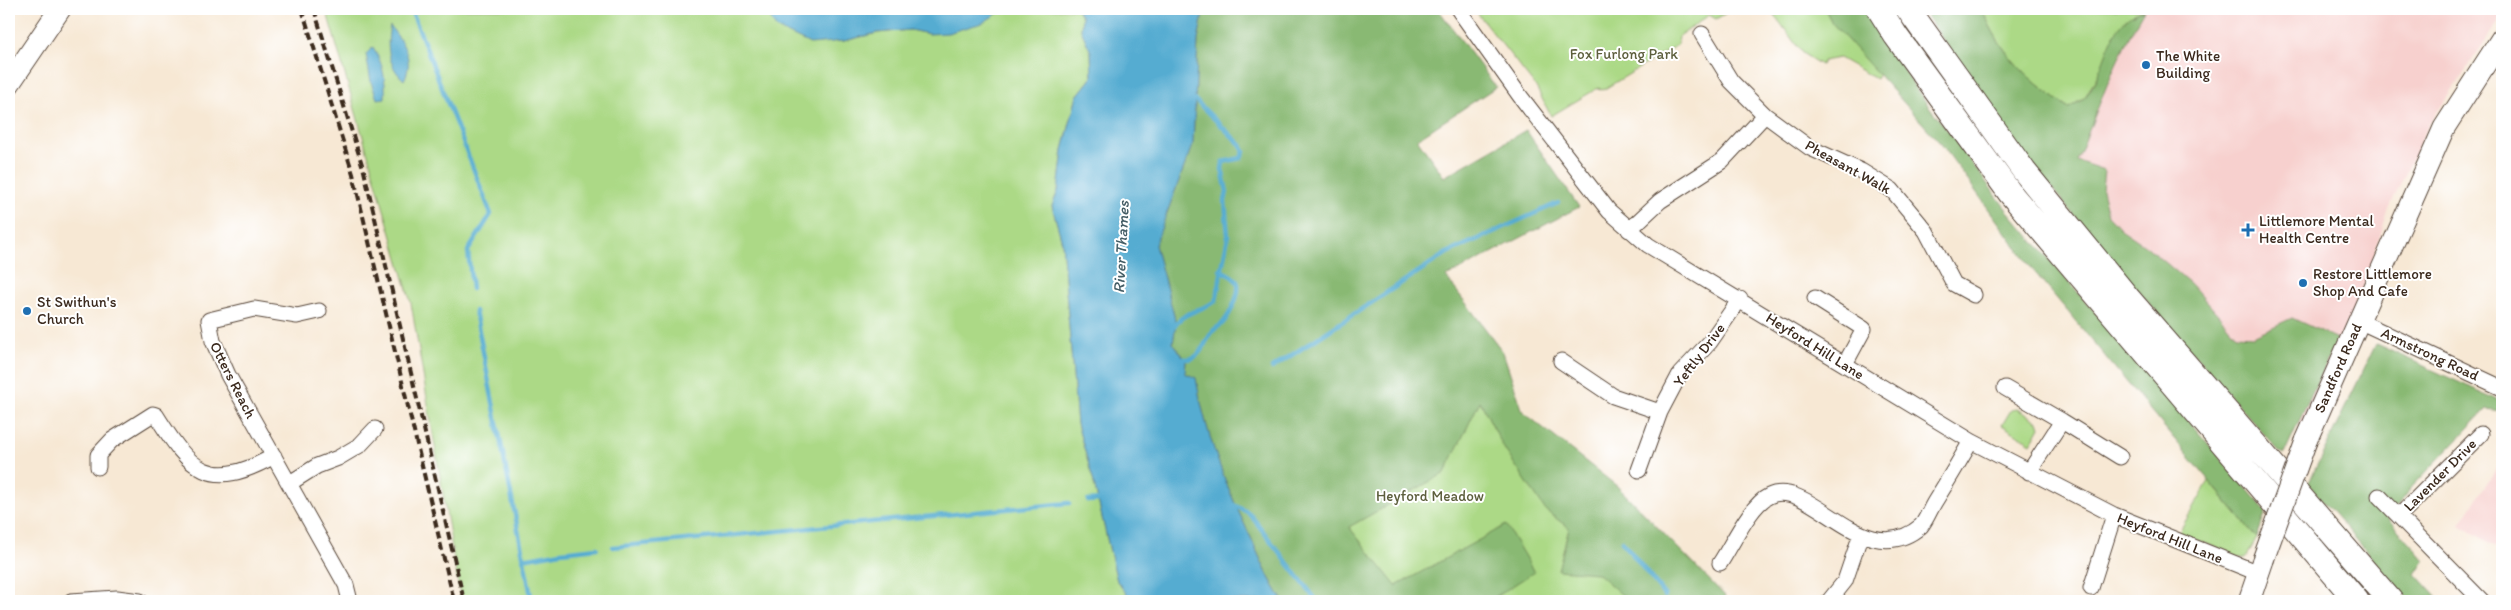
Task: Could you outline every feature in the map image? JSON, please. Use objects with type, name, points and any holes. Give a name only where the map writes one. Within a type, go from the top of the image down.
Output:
[{"type":"main road","points":[[1879,9],[1896,36],[2010,193],[2357,601]]},
{"type":"main road","points":[[1908,9],[2036,186],[2134,305],[2391,601]]},
{"type":"street","points":[[9,84],[60,9]]},
{"type":"street","name":"Heyford Hill Lane","points":[[1458,9],[1520,96],[1608,210],[1648,245],[1740,299],[1971,441],[2029,472],[2114,515],[2260,567]]},
{"type":"street","name":"Pheasant Walk","points":[[1702,34],[1731,81],[1765,115],[1810,148],[1836,162],[1862,171],[1892,190],[1926,231],[1954,284],[1974,295]]},
{"type":"street","name":"Sandford Road","points":[[2249,601],[2306,441],[2444,128],[2502,38]]},
{"type":"street","points":[[1630,230],[1660,201],[1722,161],[1765,115]]},
{"type":"street","points":[[1815,298],[1864,329],[1845,364]]},
{"type":"street","name":"Yeftly Drive","points":[[1639,470],[1660,412],[1680,374],[1710,342],[1740,299]]},
{"type":"street","name":"Otters Reach","points":[[320,312],[297,316],[254,309],[209,320],[212,341],[228,376],[346,585],[350,601]]},
{"type":"street","name":"Armstrong Road","points":[[2359,320],[2502,388]]},
{"type":"street","points":[[1561,361],[1613,396],[1660,412]]},
{"type":"street","points":[[2005,388],[2120,457]]},
{"type":"street","points":[[98,467],[98,454],[105,446],[153,414],[156,414],[177,448],[188,461],[215,474],[233,474],[251,469],[274,456]]},
{"type":"street","points":[[2029,472],[2062,421]]},
{"type":"street","points":[[290,483],[317,466],[338,458],[360,445],[375,429]]},
{"type":"street","name":"Lavender Drive","points":[[2399,516],[2481,434]]},
{"type":"street","points":[[1720,563],[1756,506],[1770,495],[1792,494],[1861,534],[1887,540],[1902,538],[1922,525],[1971,441]]},
{"type":"street","name":"Lavender Drive","points":[[2379,496],[2482,601]]},
{"type":"street","points":[[2092,588],[2114,515]]},
{"type":"street","points":[[1829,601],[1845,582],[1861,534]]},
{"type":"street","points":[[71,601],[117,598],[140,601]]},
{"type":"shaded area","name":"Littlemore Mental Health Centre","points":[[1951,9],[2502,9],[2502,16],[2429,124],[2388,211],[2358,305],[2303,428],[2129,249]]},
{"type":"shaded area","points":[[2502,460],[2502,551],[2460,524]]},
{"type":"green space","points":[[326,9],[765,9],[777,28],[844,41],[877,33],[910,30],[929,34],[1005,9],[1077,9],[1082,17],[1081,30],[1091,52],[1092,77],[1077,96],[1063,150],[1058,191],[1052,206],[1062,242],[1077,424],[1093,479],[1117,581],[1132,601],[461,601],[411,303]]},
{"type":"green space","points":[[1204,9],[1438,9],[1496,87],[1417,139],[1444,177],[1526,130],[1579,207],[1446,277],[1503,352],[1523,412],[1618,487],[1730,601],[1629,601],[1597,573],[1558,570],[1569,528],[1546,511],[1505,450],[1480,401],[1445,473],[1349,527],[1396,586],[1506,525],[1534,572],[1489,601],[1283,601],[1266,571],[1225,481],[1205,420],[1196,378],[1185,373],[1186,360],[1173,343],[1176,323],[1155,245],[1193,143],[1198,40]]},
{"type":"green space","name":"Fox Furlong Park","points":[[1474,9],[1733,9],[1716,19],[1709,15],[1678,37],[1677,45],[1603,90],[1598,88],[1551,116],[1536,87]]},
{"type":"green space","points":[[1762,9],[1825,9],[1833,23],[1879,74],[1876,79],[1839,58],[1823,61],[1821,65],[1802,53],[1776,17]]},
{"type":"green space","points":[[1825,9],[1866,9],[1916,89],[2007,210],[2266,511],[2257,538],[2033,270],[1942,145],[1832,23]]},
{"type":"green space","points":[[1922,9],[1982,9],[1998,40],[2018,66],[2041,88],[2069,108],[2085,97],[2092,86],[2114,35],[2122,24],[2131,15],[2144,10],[2116,65],[2077,161],[2104,170],[2102,190],[2108,215],[2121,229],[2146,246],[2191,284],[2236,335],[2253,336],[2292,318],[2337,339],[2284,454],[2278,450],[2106,254],[2011,139]]},
{"type":"green space","points":[[1982,9],[2145,9],[2134,13],[2085,97],[2069,108],[2041,88],[2018,66],[1998,40]]},
{"type":"green space","name":"Heyford Meadow","points":[[1484,329],[1501,417],[1661,601],[1283,601],[1235,505]]},
{"type":"green space","points":[[2376,344],[2502,402],[2502,411],[2486,409],[2412,487],[2388,519],[2425,560],[2416,574],[2441,601],[2410,601],[2308,484]]},
{"type":"green space","points":[[2017,409],[2038,421],[2040,427],[2031,443],[2002,425],[2011,410]]},
{"type":"green space","points":[[2209,481],[2257,538],[2246,558],[2240,558],[2179,532]]},
{"type":"water","points":[[765,9],[1005,9],[982,23],[948,33],[929,34],[910,30],[877,33],[844,41],[810,44],[776,28]]},
{"type":"water","name":"River Thames","points":[[1077,9],[1204,9],[1198,40],[1193,143],[1155,245],[1176,323],[1173,343],[1186,360],[1185,373],[1196,378],[1205,420],[1225,481],[1266,571],[1283,601],[1132,601],[1117,581],[1093,479],[1077,424],[1062,242],[1052,206],[1058,191],[1063,150],[1077,96],[1092,77],[1091,52],[1081,30],[1082,17]]},
{"type":"water","points":[[390,26],[403,45],[408,58],[407,72],[404,80],[394,69],[391,62],[388,48]]},
{"type":"water","points":[[373,47],[383,71],[385,98],[377,99],[371,82],[366,54]]},
{"type":"waterway","points":[[411,9],[491,214],[468,251],[472,289]]},
{"type":"waterway","points":[[1174,327],[1181,318],[1216,301],[1228,236],[1225,201],[1227,192],[1222,169],[1223,162],[1241,158],[1244,152],[1241,145],[1195,100]]},
{"type":"waterway","points":[[1272,368],[1447,253],[1558,203]]},
{"type":"waterway","points":[[1180,358],[1193,358],[1197,355],[1213,331],[1222,324],[1231,311],[1237,294],[1238,284],[1233,277],[1220,270]]},
{"type":"waterway","points":[[475,311],[532,601]]},
{"type":"waterway","points":[[1088,501],[1102,500]]},
{"type":"waterway","points":[[613,547],[1069,503]]},
{"type":"waterway","points":[[1230,503],[1249,513],[1317,601]]},
{"type":"waterway","points":[[1622,541],[1665,596]]},
{"type":"waterway","points":[[523,559],[597,548]]},
{"type":"railway","points":[[302,9],[353,174],[454,601]]},
{"type":"railway","points":[[314,9],[364,171],[464,601]]},
{"type":"place","name":"The White Building","points":[[2146,65]]},
{"type":"place","name":"Littlemore Mental Health Centre","points":[[2248,230]]},
{"type":"place","name":"Restore Littlemore Shop And Cafe","points":[[2303,283]]},
{"type":"place","name":"St Swithun's Church","points":[[27,311]]}]
